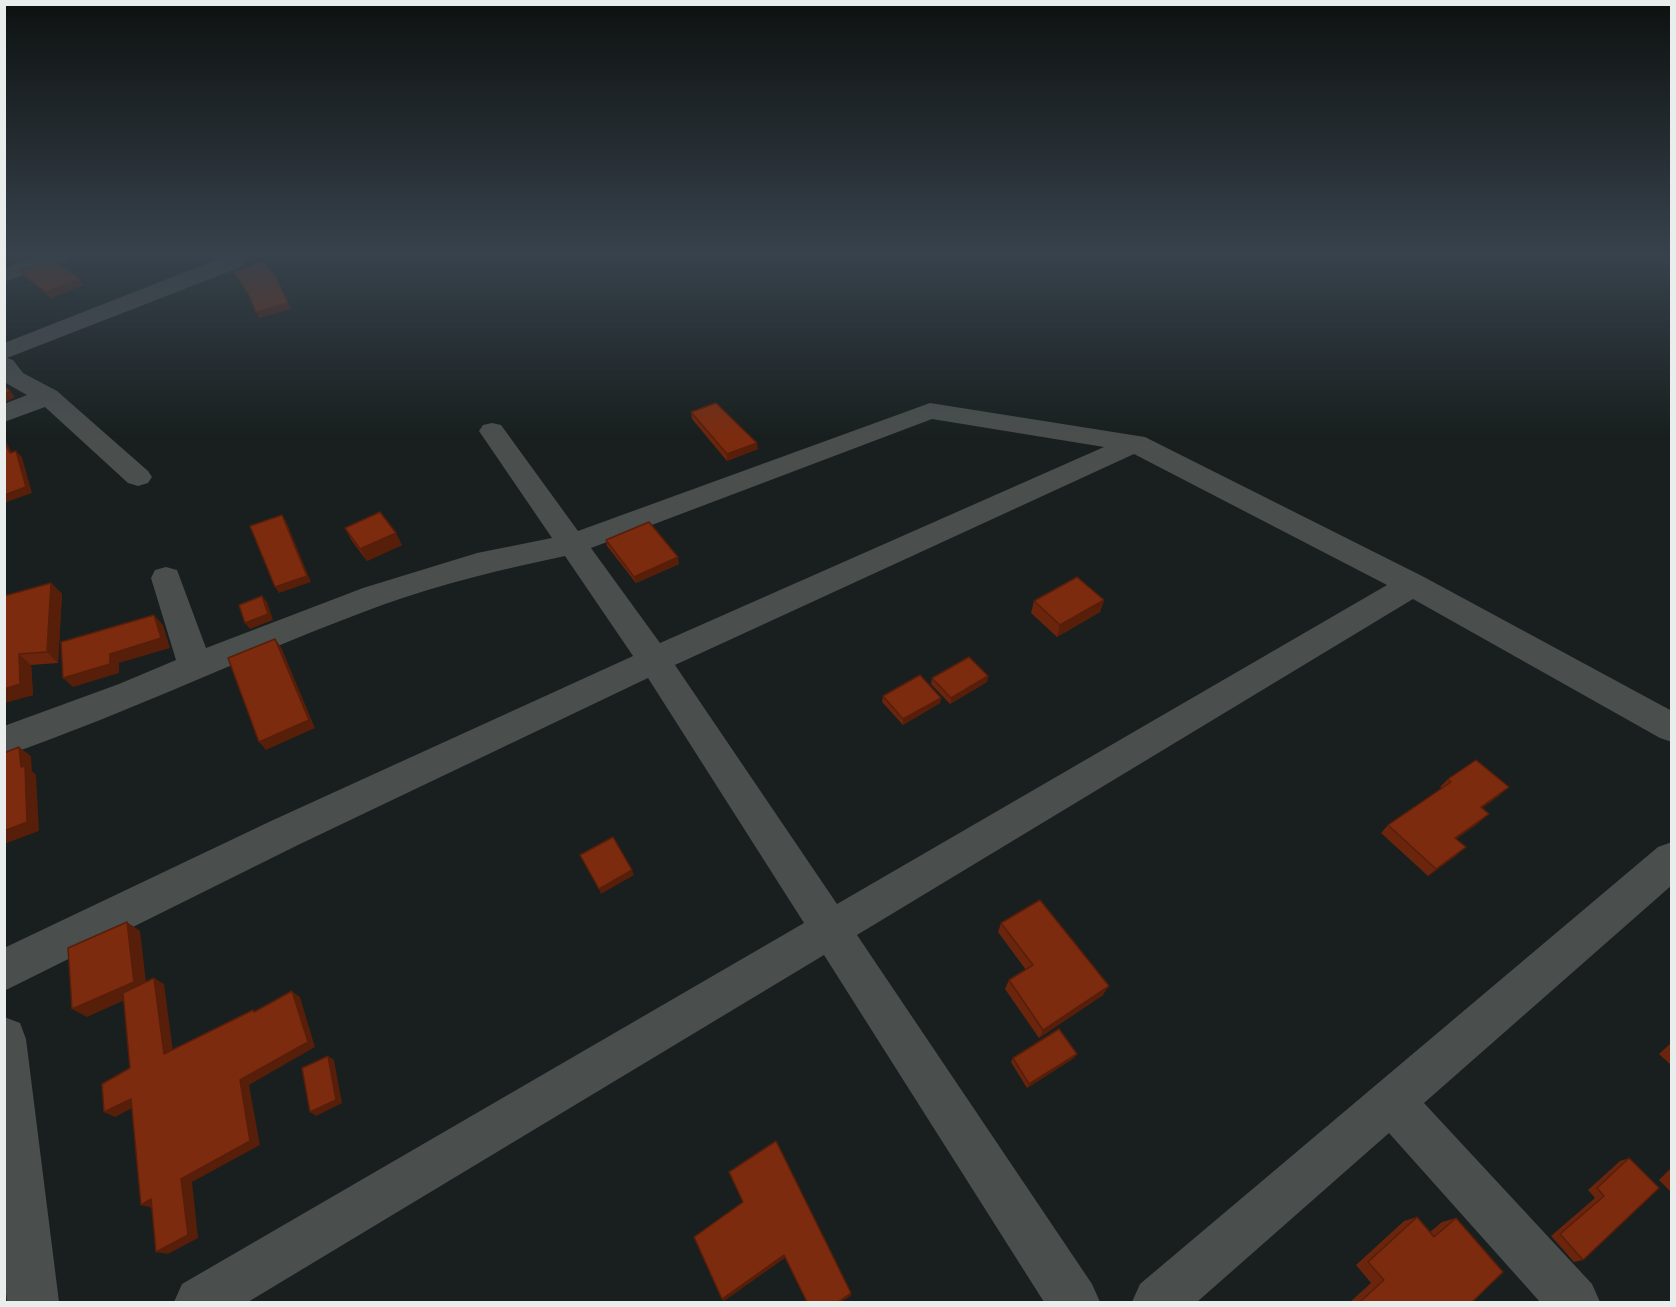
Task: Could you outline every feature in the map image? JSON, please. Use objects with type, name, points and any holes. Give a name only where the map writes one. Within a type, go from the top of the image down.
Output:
[{"type":"street","points":[[4,352],[93,317]]},
{"type":"street","points":[[4,365],[14,378],[48,396],[138,477]]},
{"type":"street","points":[[4,414],[48,396]]},
{"type":"street","points":[[4,741],[131,694],[195,666],[374,596],[477,564],[573,544],[930,411],[1135,443],[1413,585],[1671,728]]},
{"type":"street","points":[[492,431],[654,660],[1074,1302]]},
{"type":"street","points":[[4,970],[181,881],[654,660],[1135,443]]},
{"type":"street","points":[[166,578],[195,666]]},
{"type":"street","points":[[200,1302],[1413,585]]},
{"type":"street","points":[[1158,1302],[1671,860]]},
{"type":"street","points":[[4,1039],[33,1302]]},
{"type":"street","points":[[1391,1101],[1574,1302]]},
{"type":"building","points":[[4,386],[10,391],[4,394]]},
{"type":"building","points":[[716,403],[757,443],[727,454],[691,412]]},
{"type":"building","points":[[4,442],[10,453],[16,451],[26,487],[4,495]]},
{"type":"building","points":[[380,512],[396,533],[360,549],[345,528]]},
{"type":"building","points":[[282,515],[307,576],[275,587],[250,526]]},
{"type":"building","points":[[649,522],[678,557],[634,577],[606,540]]},
{"type":"building","points":[[1077,577],[1104,600],[1060,625],[1034,601]]},
{"type":"building","points":[[51,583],[47,652],[19,654],[20,684],[4,689],[4,596]]},
{"type":"building","points":[[262,596],[268,614],[245,623],[239,605]]},
{"type":"building","points":[[154,615],[161,638],[110,654],[110,664],[63,678],[61,642]]},
{"type":"building","points":[[275,639],[309,720],[259,742],[228,658]]},
{"type":"building","points":[[969,657],[988,676],[951,698],[932,678]]},
{"type":"building","points":[[920,675],[941,698],[903,719],[883,696]]},
{"type":"building","points":[[19,747],[21,767],[25,766],[27,822],[4,831],[4,753]]},
{"type":"building","points":[[1476,760],[1509,787],[1481,807],[1489,814],[1455,838],[1466,847],[1436,869],[1388,825],[1451,782],[1448,779]]},
{"type":"building","points":[[613,837],[632,870],[599,889],[580,855]]},
{"type":"building","points":[[1040,900],[1109,986],[1043,1030],[1009,980],[1033,965],[1001,923]]},
{"type":"building","points":[[127,922],[134,982],[72,1009],[68,948]]},
{"type":"building","points":[[154,978],[164,1054],[253,1010],[254,1012],[292,991],[308,1042],[240,1080],[250,1141],[181,1179],[188,1235],[156,1252],[151,1199],[141,1205],[131,1099],[104,1112],[102,1084],[130,1068],[123,993]]},
{"type":"building","points":[[1059,1029],[1077,1054],[1029,1084],[1013,1058]]},
{"type":"building","points":[[328,1056],[336,1100],[310,1112],[302,1068]]},
{"type":"building","points":[[776,1141],[851,1293],[838,1302],[807,1302],[784,1255],[722,1299],[694,1237],[743,1202],[729,1172]]},
{"type":"building","points":[[1629,1158],[1659,1188],[1583,1260],[1560,1234],[1604,1196],[1597,1188]]},
{"type":"building","points":[[1417,1217],[1434,1237],[1456,1218],[1503,1272],[1472,1302],[1360,1302],[1384,1280],[1368,1262]]}]
